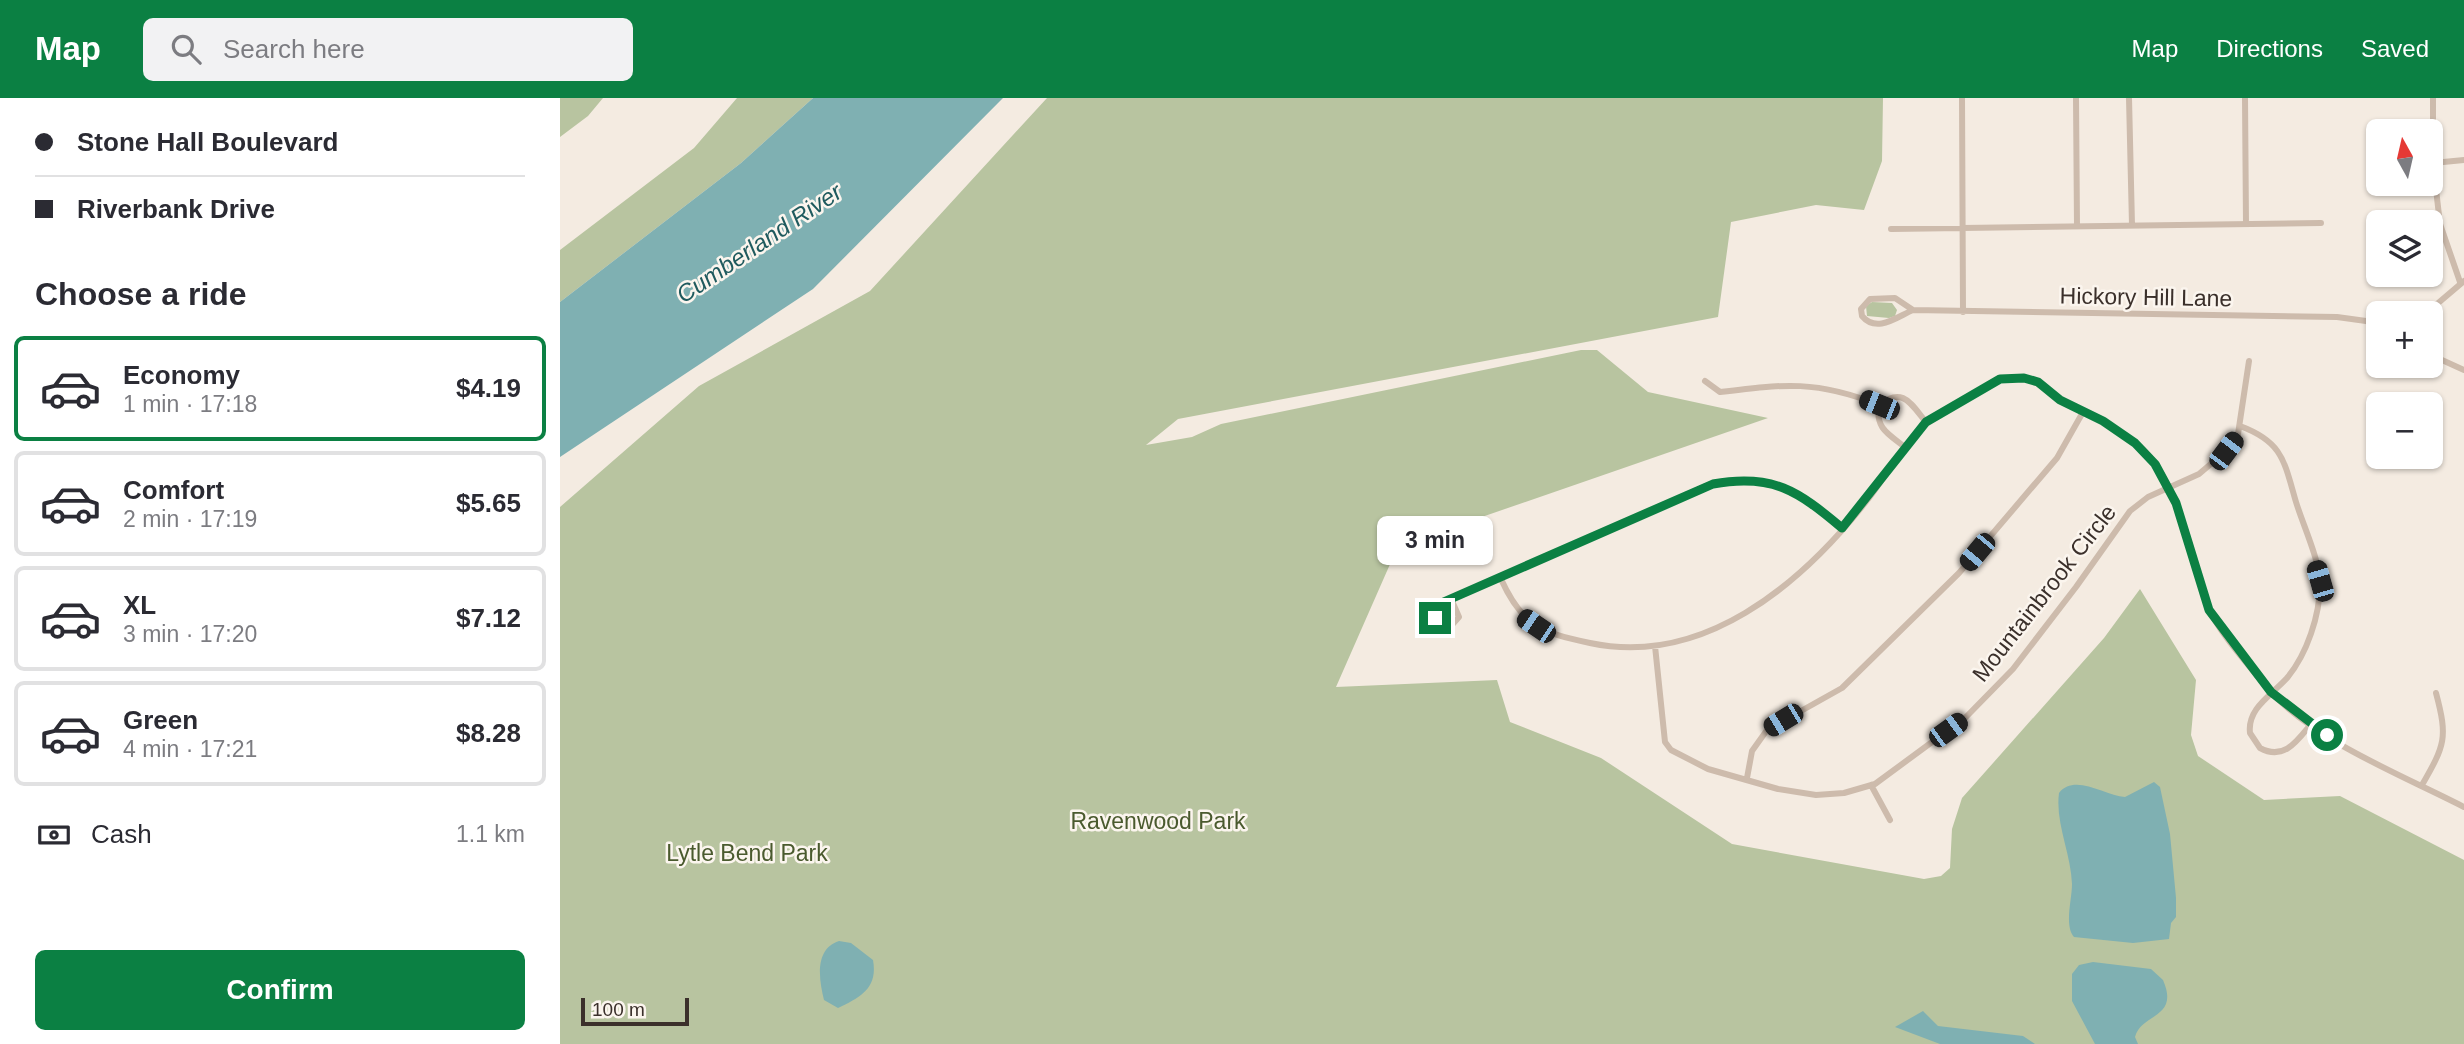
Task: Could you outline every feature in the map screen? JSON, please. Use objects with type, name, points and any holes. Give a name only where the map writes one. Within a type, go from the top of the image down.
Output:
[{"type":"street","points":[[1962,98],[1963,312]]},
{"type":"street","points":[[2076,98],[2077,226]]},
{"type":"street","points":[[2129,98],[2132,225]]},
{"type":"street","points":[[2245,98],[2246,224]]},
{"type":"street","points":[[2433,98],[2433,119]]},
{"type":"street","points":[[2443,162],[2464,160]]},
{"type":"street","points":[[2437,196],[2440,224],[2462,282],[2440,301]]},
{"type":"street","points":[[1891,229],[2321,223]]},
{"type":"street","name":"Hickory Hill Lane","points":[[1913,310],[1894,322],[1870,322],[1862,316],[1861,309],[1870,299],[1891,298],[1913,310],[2337,317],[2366,321]]},
{"type":"street","points":[[2443,360],[2464,370]]},
{"type":"street","name":"Mountainbrook Circle","points":[[1655,646],[1665,742],[1671,750],[1708,769],[1778,789],[1816,795],[1844,793],[1871,785],[1966,717],[2013,669],[2130,511],[2148,497],[2199,474],[2226,451],[2238,434],[2249,361]]},
{"type":"street","points":[[1501,579],[1511,602],[1523,617],[1549,634],[1600,645],[1655,646],[1697,636],[1731,622],[1775,596],[1805,569],[1865,504],[1926,422],[2000,379],[2011,377],[2038,382],[2135,443],[2155,464],[2168,489],[2209,610],[2271,692],[2311,724],[2344,745],[2464,807]]},
{"type":"street","points":[[1706,381],[1720,392],[1771,386],[1830,387],[1879,405]]},
{"type":"street","points":[[1905,447],[1880,428],[1877,417],[1879,405],[1889,397],[1899,396],[1908,400],[1926,422]]},
{"type":"street","points":[[1747,778],[1752,751],[1767,730],[1842,688],[1959,573],[2057,458],[2083,412]]},
{"type":"street","points":[[2240,426],[2260,433],[2280,452],[2320,581],[2318,608],[2301,656],[2287,678],[2271,692],[2250,721],[2251,736],[2260,748],[2275,753],[2287,750],[2311,724]]},
{"type":"street","points":[[1452,601],[1459,617],[1451,626],[1441,626],[1435,618],[1436,608],[1713,484],[1756,480],[1789,488],[1810,500],[1842,528]]},
{"type":"street","points":[[2422,785],[2437,760],[2445,736],[2436,693]]},
{"type":"street","points":[[1871,785],[1890,820]]},
{"type":"green space","points":[[560,98],[603,98],[588,116],[560,137]]},
{"type":"green space","points":[[737,98],[813,98],[741,163],[560,302],[560,250],[694,148]]},
{"type":"green space","points":[[1047,98],[1883,98],[1882,161],[1864,210],[1816,205],[1731,222],[1718,317],[1178,419],[1146,445],[1192,437],[1221,424],[1581,350],[1597,350],[1648,392],[1768,418],[1398,546],[1336,687],[1497,680],[1510,722],[1601,758],[1732,844],[1924,879],[1941,876],[1950,868],[1952,829],[1962,798],[2104,638],[2140,589],[2196,680],[2191,735],[2198,756],[2264,800],[2340,796],[2464,860],[2464,1044],[560,1044],[560,507],[699,386],[870,291]]},
{"type":"green space","points":[[1872,302],[1892,303],[1897,310],[1895,316],[1867,316],[1866,306]]},
{"type":"water","name":"Cumberland River","points":[[813,98],[1003,98],[813,289],[560,457],[560,302],[741,163]]},
{"type":"water","points":[[2154,782],[2160,787],[2170,834],[2176,917],[2171,923],[2169,939],[2133,943],[2074,937],[2069,926],[2072,884],[2059,816],[2059,793],[2066,787],[2082,785],[2125,797]]},
{"type":"water","points":[[839,941],[851,943],[873,960],[874,970],[866,990],[838,1008],[824,1000],[820,966],[825,951]]},
{"type":"water","points":[[2093,962],[2151,969],[2163,980],[2167,1002],[2158,1014],[2139,1029],[2135,1037],[2138,1044],[2095,1044],[2072,1001],[2072,974],[2079,965]]},
{"type":"water","points":[[1923,1011],[1938,1026],[2023,1036],[2035,1044],[1940,1044],[1895,1027]]},
{"type":"route","points":[[1435,618],[1434,611],[1439,604],[1452,601],[1713,484],[1756,480],[1789,488],[1810,500],[1842,528],[1865,504],[1926,422],[2000,379],[2024,378],[2038,382],[2060,400],[2103,421],[2135,443],[2155,464],[2176,503],[2209,610],[2271,692],[2327,735]]},
{"type":"park label","name":"Ravenwood Park","points":[[1158,821]]},
{"type":"park label","name":"Lytle Bend Park","points":[[747,853]]}]
